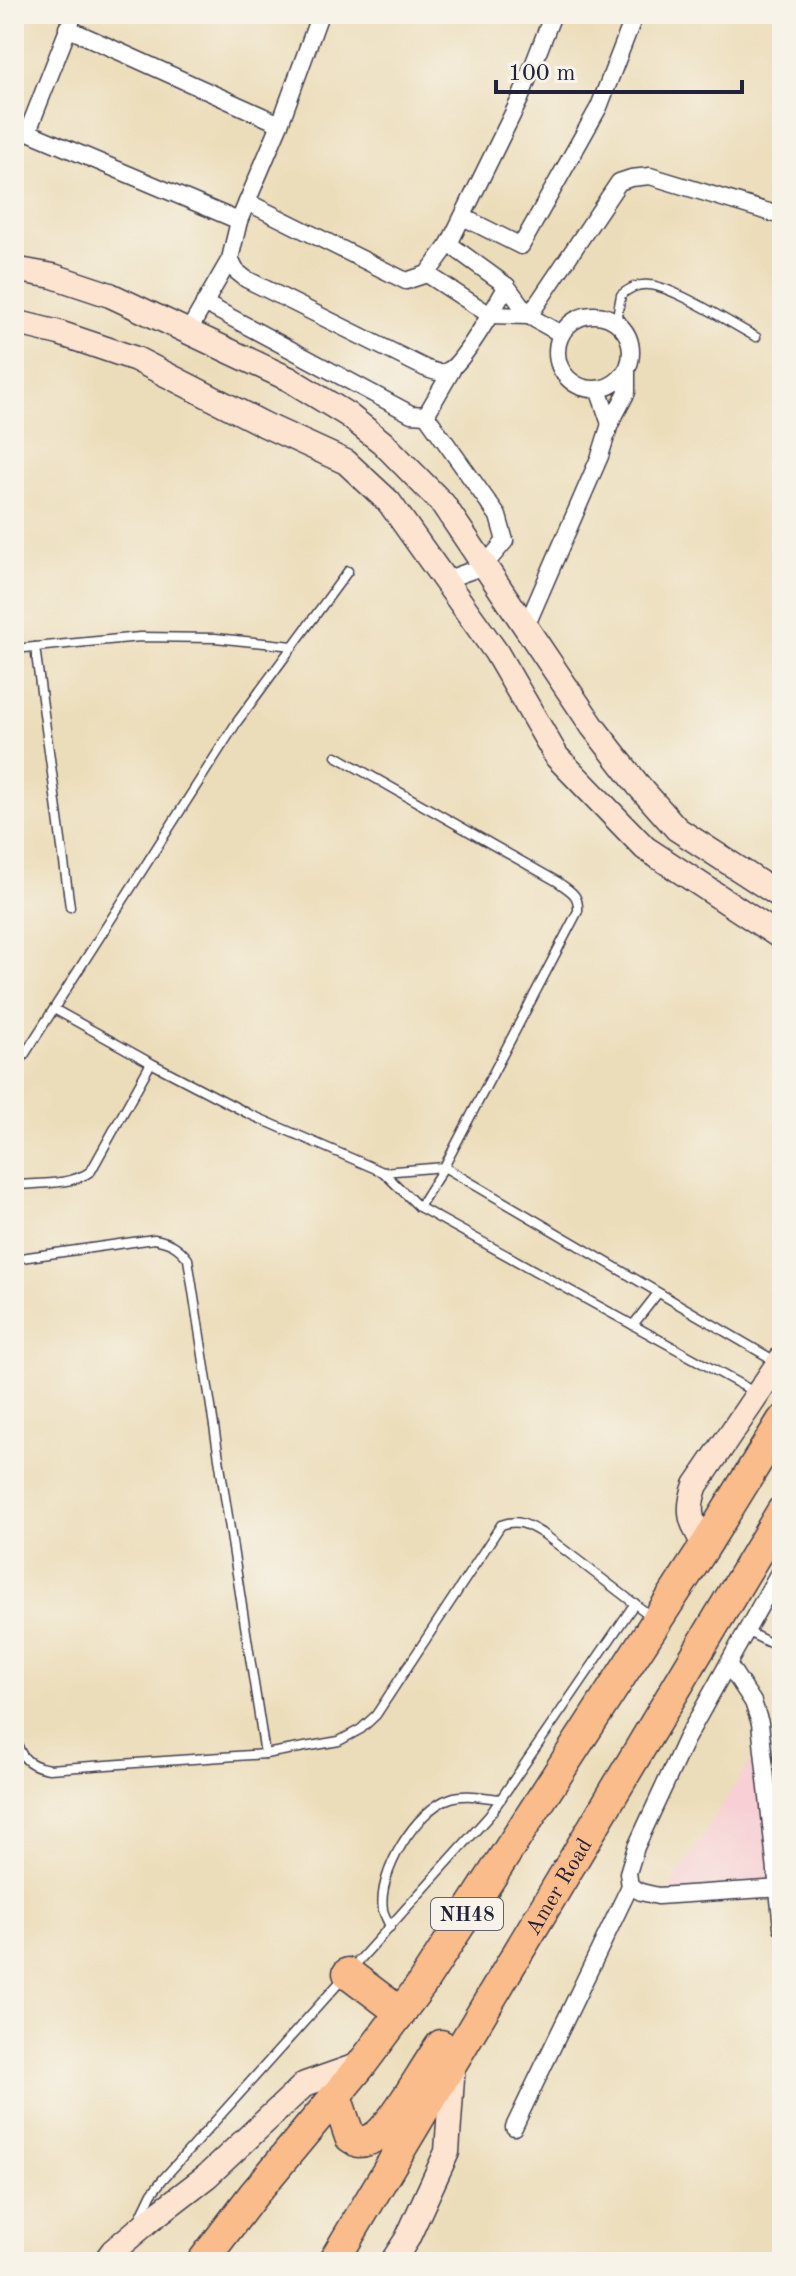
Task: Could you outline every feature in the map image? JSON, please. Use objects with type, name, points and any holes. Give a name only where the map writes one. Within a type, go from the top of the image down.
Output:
[{"type":"highway","name":"NH48","points":[[202,2262],[253,2195],[362,2064],[421,1985],[646,1612],[705,1546],[782,1421]]},
{"type":"highway","name":"Amer Road","points":[[333,2262],[782,1511]]},
{"type":"highway","points":[[348,1973],[401,2013]]},
{"type":"highway","points":[[336,2096],[350,2137],[358,2142],[368,2142],[394,2115],[488,1978],[504,1976]]},
{"type":"street","points":[[188,332],[230,259],[239,221],[280,124],[320,14]]},
{"type":"street","points":[[247,202],[406,281],[427,274],[449,244],[463,217],[520,99],[553,14]]},
{"type":"street","points":[[463,217],[521,246],[599,107],[635,14]]},
{"type":"street","points":[[239,221],[21,128],[70,21],[280,124]]},
{"type":"street","points":[[529,316],[619,182],[650,176],[782,216]]},
{"type":"street","points":[[449,244],[507,286],[529,316],[561,334]]},
{"type":"street","points":[[230,259],[236,271],[246,279],[425,368],[440,373],[452,370]]},
{"type":"street","points":[[14,269],[53,276],[110,295],[289,379],[348,415],[383,443],[443,504],[525,629],[638,785],[677,829],[782,897]]},
{"type":"street","points":[[427,274],[490,315],[529,316]]},
{"type":"street","points":[[426,415],[507,286]]},
{"type":"street","points":[[204,303],[411,414],[426,415]]},
{"type":"street","points":[[590,315],[616,322],[631,344],[627,370],[615,384],[598,389],[580,387],[561,369],[557,352],[561,334],[574,321],[590,315]]},
{"type":"street","points":[[14,322],[59,333],[136,359],[265,425],[346,462],[389,502],[445,580],[496,652],[557,757],[645,848],[782,938]]},
{"type":"street","points":[[525,629],[590,481],[610,424],[627,392],[627,370]]},
{"type":"street","points":[[598,389],[610,424]]},
{"type":"street","points":[[426,415],[498,516],[505,541],[484,566],[445,580]]},
{"type":"street","points":[[705,1546],[694,1528],[690,1501],[696,1485],[780,1360]]},
{"type":"street","points":[[514,2127],[630,1886],[628,1873],[636,1847],[686,1739],[782,1567]]},
{"type":"street","points":[[728,1664],[753,1702],[760,1723],[782,1927]]},
{"type":"street","points":[[630,1886],[658,1896],[780,1889]]},
{"type":"street","points":[[392,2262],[407,2239],[447,2152],[453,2061]]},
{"type":"street","points":[[105,2262],[113,2251],[207,2176],[305,2084],[362,2064]]},
{"type":"lane","points":[[616,322],[621,295],[634,286],[651,285],[668,290],[756,337]]},
{"type":"lane","points":[[14,1071],[237,722],[348,571]]},
{"type":"lane","points":[[14,649],[140,637],[226,638],[293,646]]},
{"type":"lane","points":[[35,647],[70,907]]},
{"type":"lane","points":[[336,756],[558,882],[578,900],[578,911],[444,1167],[419,1207]]},
{"type":"lane","points":[[54,1009],[249,1114],[383,1172],[419,1207],[757,1394]]},
{"type":"lane","points":[[14,1185],[70,1181],[82,1178],[91,1171],[151,1063]]},
{"type":"lane","points":[[383,1172],[444,1167],[658,1293],[780,1360]]},
{"type":"lane","points":[[14,1259],[154,1239],[168,1241],[181,1249],[188,1259],[265,1754]]},
{"type":"lane","points":[[633,1325],[658,1293]]},
{"type":"lane","points":[[14,1727],[23,1758],[34,1767],[49,1769],[265,1754],[339,1741],[361,1729],[376,1715],[501,1525],[513,1521],[526,1524],[545,1535],[646,1612],[467,1842],[163,2179],[152,2193],[136,2232]]},
{"type":"lane","points":[[766,1596],[782,1605]]},
{"type":"lane","points":[[746,1631],[782,1649]]},
{"type":"lane","points":[[390,1927],[383,1911],[383,1898],[393,1856],[426,1813],[451,1798],[501,1799]]},
{"type":"shaded area","points":[[782,1711],[782,1894],[657,1908]]}]
